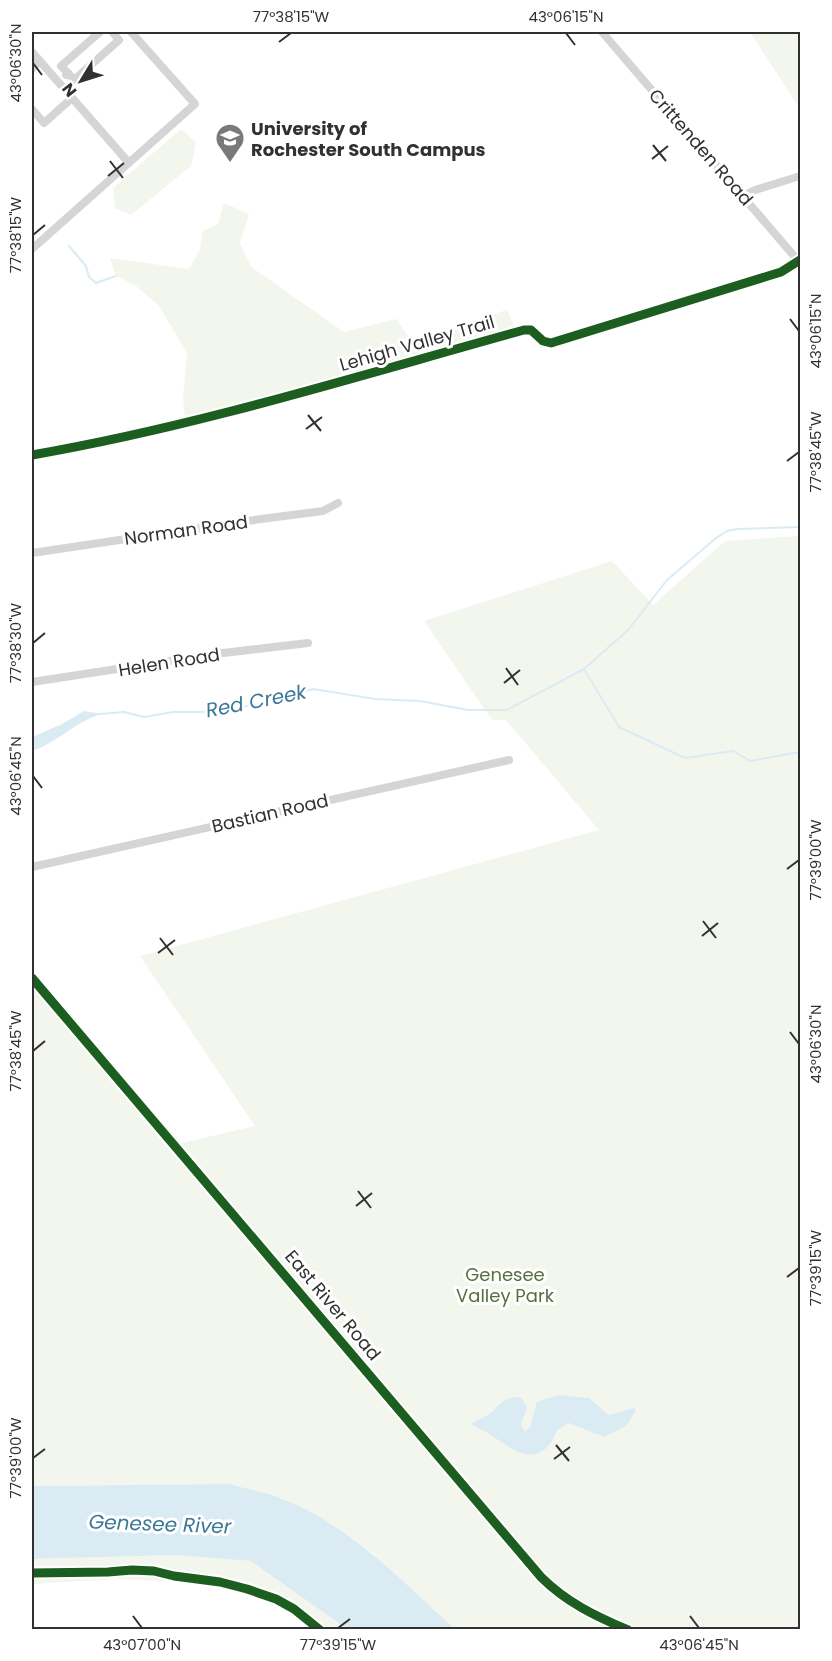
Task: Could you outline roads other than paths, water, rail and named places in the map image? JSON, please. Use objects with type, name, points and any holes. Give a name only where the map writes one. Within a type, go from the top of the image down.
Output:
[{"type":"street","points":[[99,32],[61,66],[74,80],[119,40],[114,32]]},
{"type":"street","points":[[32,249],[195,104],[133,32]]},
{"type":"street","name":"Crittenden Road","points":[[602,32],[801,263]]},
{"type":"street","points":[[32,52],[129,163]]},
{"type":"street","points":[[32,69],[40,61]]},
{"type":"street","points":[[32,109],[44,123],[72,98]]},
{"type":"street","points":[[743,196],[801,176]]},
{"type":"street","name":"Norman Road","points":[[32,554],[324,511],[338,503]]},
{"type":"street","name":"Helen Road","points":[[32,682],[215,654],[308,643]]},
{"type":"street","name":"Bastian Road","points":[[32,867],[509,760]]},
{"type":"street","name":"East River Road","points":[[32,978],[541,1576],[578,1606],[628,1629]]},
{"type":"water","points":[[84,711],[102,714],[32,751],[32,737]]},
{"type":"water","points":[[558,1395],[589,1398],[608,1415],[634,1408],[636,1410],[627,1425],[604,1437],[569,1423],[557,1431],[547,1447],[540,1453],[532,1455],[509,1447],[471,1424],[491,1413],[504,1401],[519,1397],[527,1408],[521,1424],[525,1432],[530,1427],[537,1402]]},
{"type":"water","name":"Genesee River","points":[[229,1484],[283,1499],[331,1524],[375,1556],[455,1629],[347,1629],[251,1561],[175,1555],[32,1559],[32,1486]]},
{"type":"waterway","points":[[69,246],[86,266],[89,277],[96,283],[116,276]]},
{"type":"waterway","name":"Red Creek","points":[[99,714],[124,712],[144,717],[173,712],[202,712],[268,703],[313,689],[375,699],[420,701],[468,710],[507,710],[584,669],[628,630],[667,580],[727,531],[800,527]]},
{"type":"waterway","name":"Red Creek","points":[[584,669],[619,727],[685,758],[733,751],[750,761],[800,752]]},
{"type":"place","name":"University of Rochester South Campus","points":[[230,164]]},
{"type":"park label","name":"Genesee Valley Park","points":[[505,1284]]}]
